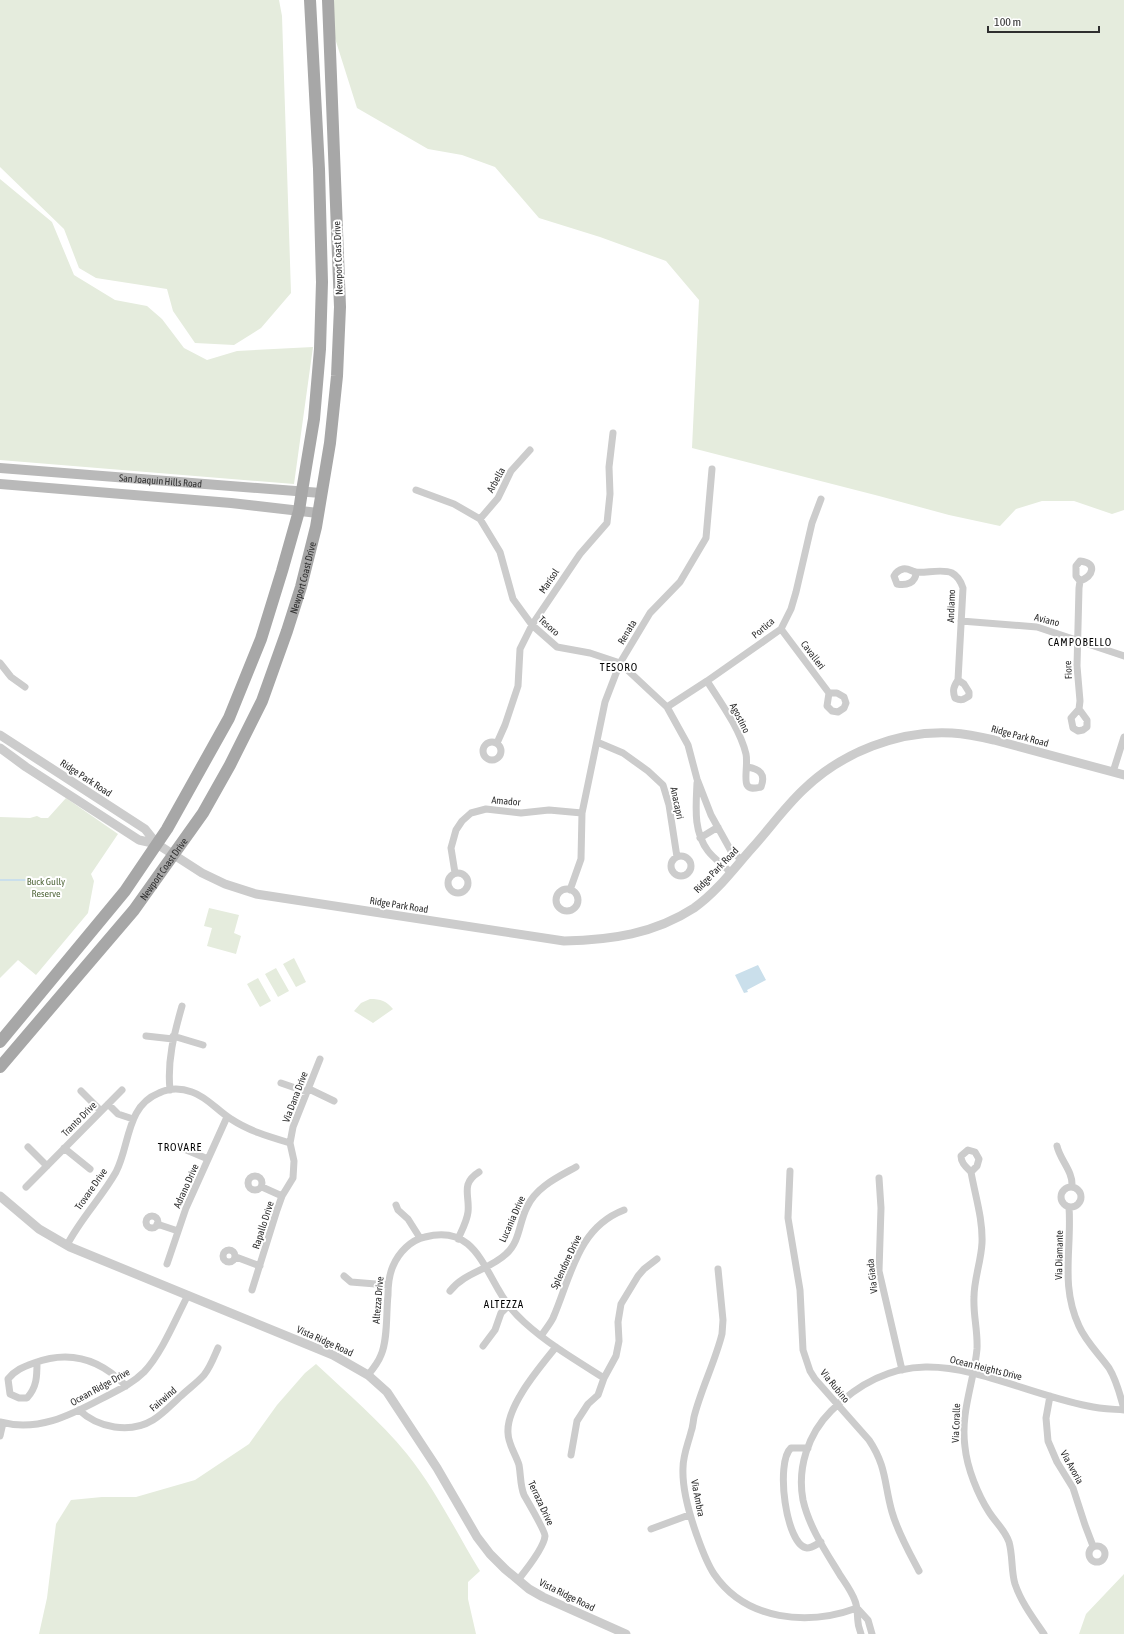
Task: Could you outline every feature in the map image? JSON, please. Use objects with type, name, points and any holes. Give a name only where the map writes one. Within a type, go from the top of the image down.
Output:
[{"type":"main road","name":"Newport Coast Drive","points":[[0,1042],[125,891],[157,844],[199,773],[229,718],[261,639],[299,511],[314,419],[320,349],[322,282],[319,161],[310,0]]},
{"type":"main road","name":"Newport Coast Drive","points":[[0,1067],[134,910],[207,806],[262,702],[284,642],[298,595],[322,493],[330,443],[336,382],[340,307],[328,0]]},
{"type":"main road","name":"San Joaquin Hills Road","points":[[0,468],[322,493]]},
{"type":"main road","name":"San Joaquin Hills Road","points":[[0,484],[231,503],[318,513]]},
{"type":"street","name":"Marisol","points":[[497,743],[505,725],[518,686],[520,649],[532,625],[580,554],[607,523],[610,494],[609,467],[613,433]]},
{"type":"street","name":"Arbella","points":[[480,519],[498,498],[511,472],[530,450]]},
{"type":"street","name":"Renata","points":[[570,890],[581,859],[582,813],[605,702],[620,663],[650,613],[680,582],[706,538],[712,469]]},
{"type":"street","name":"Tesoro","points":[[416,490],[454,504],[480,519],[500,552],[513,599],[532,625],[557,647],[590,653],[620,663],[666,707],[688,745],[711,815],[731,851],[742,860]]},
{"type":"street","name":"Portica","points":[[666,707],[707,681],[780,629],[790,609],[796,592],[812,523],[821,500]]},
{"type":"street","name":"Andiamo","points":[[916,572],[948,572],[958,578],[963,588],[958,680]]},
{"type":"street","name":"Fiore","points":[[1079,709],[1080,701],[1077,666],[1077,640],[1080,581]]},
{"type":"street","name":"Aviano","points":[[961,622],[1037,626],[1124,656]]},
{"type":"street","name":"Cavalleri","points":[[780,629],[829,693]]},
{"type":"street","points":[[0,663],[11,676],[25,687]]},
{"type":"street","name":"Agostino","points":[[707,681],[730,716],[746,753],[747,767]]},
{"type":"street","name":"Ridge Park Road","points":[[0,735],[145,829],[157,844],[173,855],[202,873],[225,884],[256,894],[564,941],[616,938],[668,922],[696,907],[731,873],[803,790],[838,763],[858,753],[900,738],[952,733],[974,736],[994,740],[1124,776]]},
{"type":"street","points":[[1113,772],[1124,737]]},
{"type":"street","name":"Anacapri","points":[[597,742],[623,754],[648,771],[663,785],[669,805],[677,857]]},
{"type":"street","name":"Ridge Park Road","points":[[0,748],[26,767],[139,840],[157,844]]},
{"type":"street","name":"Tesoro","points":[[698,779],[696,813],[700,838],[709,853],[731,873]]},
{"type":"street","name":"Amador","points":[[456,873],[451,848],[456,830],[462,820],[471,813],[486,810],[521,813],[549,810],[582,813]]},
{"type":"street","points":[[700,838],[718,827]]},
{"type":"street","points":[[170,1090],[169,1074],[173,1038],[182,1006]]},
{"type":"street","points":[[146,1036],[173,1038],[203,1045]]},
{"type":"street","name":"Via Dana Drive","points":[[290,1143],[293,1127],[320,1059]]},
{"type":"street","points":[[281,1084],[308,1090],[334,1101]]},
{"type":"street","name":"Tranto Drive","points":[[26,1187],[122,1090]]},
{"type":"street","points":[[132,1119],[149,1098],[170,1090],[186,1090],[194,1092],[227,1116],[249,1129],[290,1143]]},
{"type":"street","points":[[81,1091],[101,1112]]},
{"type":"street","name":"Tranto Drive","points":[[108,1104],[118,1114],[132,1119]]},
{"type":"street","name":"Adrano Drive","points":[[167,1264],[186,1208],[227,1116]]},
{"type":"street","name":"Trovare Drive","points":[[67,1245],[76,1227],[116,1171],[122,1156],[132,1119]]},
{"type":"street","name":"Rapallo Drive","points":[[252,1290],[282,1196],[293,1178],[294,1161],[290,1143]]},
{"type":"street","points":[[1056,1146],[1059,1155],[1070,1173],[1072,1186],[1079,1190],[1081,1198],[1077,1205],[1069,1207]]},
{"type":"street","points":[[28,1147],[47,1166]]},
{"type":"street","name":"Tranto Drive","points":[[64,1148],[90,1169]]},
{"type":"street","points":[[184,1149],[208,1159]]},
{"type":"street","name":"Lucania Drive","points":[[450,1291],[463,1278],[500,1259],[518,1237],[527,1206],[537,1192],[576,1167]]},
{"type":"street","points":[[458,1238],[468,1212],[468,1186],[470,1180],[479,1172]]},
{"type":"street","name":"Via Rubino","points":[[790,1172],[788,1218],[800,1290],[804,1350],[813,1375],[837,1405],[869,1440],[877,1452],[886,1477],[893,1514],[918,1571]]},
{"type":"street","name":"Via Coralle","points":[[971,1172],[979,1209],[982,1244],[975,1283],[974,1299],[977,1334],[974,1373],[967,1398],[963,1432],[972,1477],[989,1513],[1002,1527],[1009,1542],[1015,1584],[1020,1598],[1044,1634]]},
{"type":"street","name":"Via Giada","points":[[879,1178],[881,1208],[879,1271],[902,1370]]},
{"type":"street","name":"Via Diamante","points":[[1072,1186],[1064,1188],[1060,1196],[1062,1203],[1069,1207],[1067,1276],[1073,1309],[1087,1340],[1114,1378],[1124,1409]]},
{"type":"street","points":[[262,1187],[282,1196]]},
{"type":"street","name":"Vista Ridge Road","points":[[0,1196],[40,1229],[67,1245],[333,1355],[368,1375],[387,1392],[437,1468],[477,1537],[490,1554],[518,1580],[536,1593],[626,1634]]},
{"type":"street","points":[[396,1204],[398,1210],[408,1218],[420,1238]]},
{"type":"street","name":"Splendore Drive","points":[[541,1336],[553,1319],[564,1286],[586,1240],[598,1225],[606,1218],[624,1210]]},
{"type":"street","points":[[157,1224],[178,1231]]},
{"type":"street","name":"Altezza Drive","points":[[368,1375],[378,1361],[384,1345],[388,1285],[392,1266],[397,1257],[404,1249],[420,1238],[448,1235],[458,1238],[477,1252],[509,1305],[525,1323],[556,1347],[604,1378]]},
{"type":"street","points":[[236,1257],[260,1266]]},
{"type":"street","points":[[570,1455],[577,1421],[588,1404],[598,1395],[604,1378],[612,1366],[618,1349],[618,1322],[622,1304],[638,1276],[644,1269],[657,1259]]},
{"type":"street","name":"Via Ambra","points":[[718,1269],[723,1320],[722,1334],[694,1417],[684,1456],[684,1482],[689,1515],[708,1564],[723,1585],[744,1602],[769,1613],[799,1618],[832,1616],[857,1608]]},
{"type":"street","points":[[344,1276],[351,1282],[388,1285]]},
{"type":"street","name":"Ocean Ridge Drive","points":[[2,1422],[24,1425],[40,1424],[56,1420],[126,1386],[143,1373],[154,1360],[188,1295]]},
{"type":"street","points":[[483,1346],[495,1330],[501,1313],[509,1305]]},
{"type":"street","name":"Terraza Drive","points":[[518,1580],[542,1546],[545,1536],[543,1529],[534,1515],[521,1488],[518,1465],[508,1438],[509,1420],[529,1382],[556,1347]]},
{"type":"street","name":"Fairwind","points":[[79,1410],[90,1420],[110,1427],[132,1427],[143,1425],[159,1416],[204,1375],[218,1348]]},
{"type":"street","points":[[37,1362],[36,1384],[34,1391],[27,1398],[19,1398],[10,1394],[8,1379],[13,1372],[37,1362],[52,1357],[65,1356],[90,1361],[109,1370],[126,1386]]},
{"type":"street","name":"Ocean Heights Drive","points":[[860,1634],[857,1608],[852,1594],[811,1524],[803,1499],[802,1471],[808,1448],[819,1425],[837,1405],[849,1395],[873,1380],[902,1370],[940,1367],[974,1373],[1089,1406],[1124,1409]]},
{"type":"street","name":"Via Avoria","points":[[1050,1396],[1046,1418],[1048,1441],[1057,1462],[1073,1488],[1093,1546]]},
{"type":"street","points":[[0,1436],[2,1422]]},
{"type":"street","points":[[808,1448],[791,1448],[788,1451],[784,1464],[783,1492],[789,1519],[800,1544],[807,1548],[821,1542]]},
{"type":"street","points":[[651,1528],[689,1515]]},
{"type":"street","name":"Ocean Heights Drive","points":[[857,1608],[868,1620],[872,1634]]},
{"type":"green space","points":[[0,0],[279,0],[282,16],[291,293],[261,328],[234,345],[195,343],[173,311],[167,289],[96,278],[79,268],[64,229],[0,167]]},
{"type":"green space","points":[[328,0],[1124,0],[1124,510],[1112,514],[1074,501],[1042,501],[1016,509],[1000,526],[949,515],[692,448],[699,300],[666,261],[600,237],[539,218],[495,167],[462,155],[428,149],[357,108],[327,13]]},
{"type":"green space","points":[[0,179],[52,222],[74,275],[115,300],[147,306],[162,319],[184,348],[207,360],[237,351],[313,347],[294,484],[0,460]]},
{"type":"green space","name":"Buck Gully Reserve","points":[[66,798],[118,834],[91,874],[94,881],[88,913],[36,975],[18,960],[0,978],[0,817],[30,818],[37,816],[41,818],[48,818]]},
{"type":"green space","points":[[209,908],[239,915],[234,933],[241,936],[236,954],[207,946],[212,928],[204,926]]},
{"type":"green space","points":[[294,958],[306,982],[296,987],[283,964]]},
{"type":"green space","points":[[276,968],[289,991],[278,997],[265,974]]},
{"type":"green space","points":[[258,978],[271,1001],[260,1007],[247,984]]},
{"type":"green space","points":[[370,999],[383,1001],[393,1009],[373,1023],[354,1011],[361,1003]]},
{"type":"green space","points":[[316,1364],[397,1442],[427,1482],[445,1511],[480,1571],[468,1582],[468,1599],[476,1634],[39,1634],[47,1598],[56,1524],[71,1500],[102,1497],[136,1497],[195,1480],[249,1444],[277,1405],[305,1373]]},
{"type":"green space","points":[[1124,1574],[1124,1634],[1079,1634],[1086,1614]]},
{"type":"water","points":[[758,965],[766,980],[744,993],[735,975]]},
{"type":"waterway","points":[[0,880],[49,880]]},
{"type":"district","name":"CAMPOBELLO","points":[[1080,642]]},
{"type":"district","name":"TESORO","points":[[619,667]]},
{"type":"district","name":"TROVARE","points":[[180,1147]]},
{"type":"district","name":"ALTEZZA","points":[[504,1304]]}]
